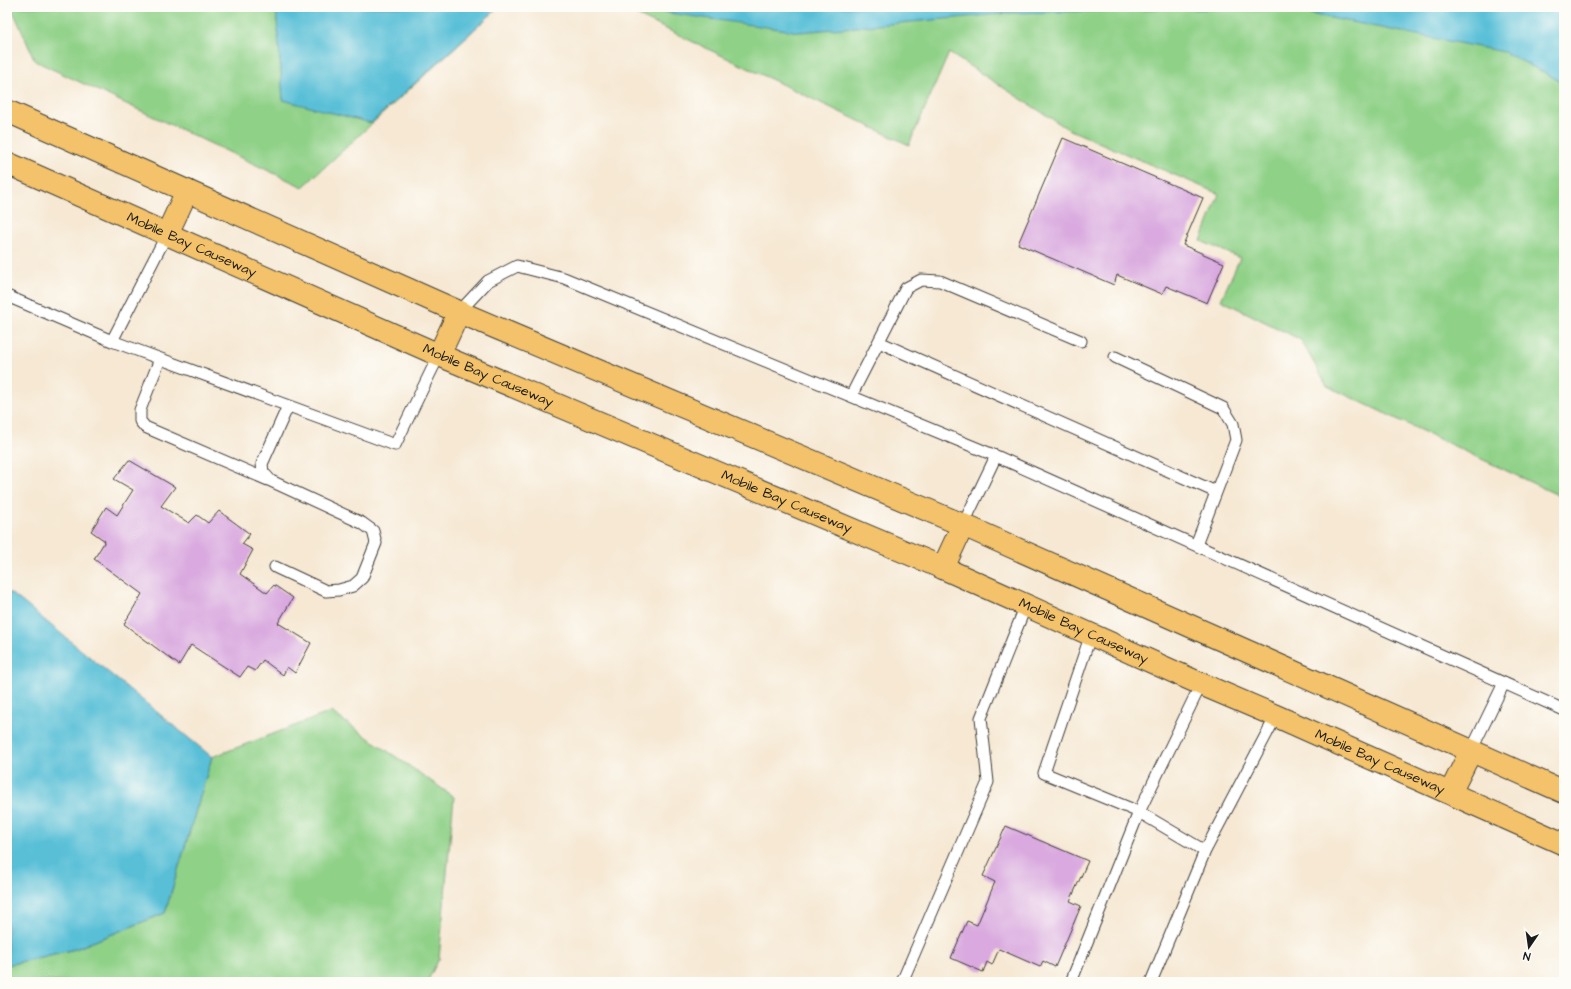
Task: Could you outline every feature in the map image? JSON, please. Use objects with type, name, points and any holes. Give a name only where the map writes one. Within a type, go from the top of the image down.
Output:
[{"type":"main road","points":[[7,111],[459,312],[963,526],[1564,792]]},
{"type":"main road","name":"Mobile Bay Causeway","points":[[7,163],[439,355],[943,568],[1201,684],[1564,844]]},
{"type":"main road","points":[[168,234],[187,191]]},
{"type":"main road","points":[[439,355],[459,312]]},
{"type":"main road","points":[[943,568],[963,526]]},
{"type":"main road","points":[[1450,794],[1471,751]]},
{"type":"lane","points":[[112,340],[168,234]]},
{"type":"lane","points":[[459,312],[488,281],[517,266],[564,278],[996,456],[1564,710]]},
{"type":"lane","points":[[851,396],[906,288],[921,280],[940,281],[1081,341]]},
{"type":"lane","points":[[7,296],[160,359],[395,445],[439,355]]},
{"type":"lane","points":[[879,342],[1216,492]]},
{"type":"lane","points":[[1115,357],[1224,408],[1233,424],[1236,440],[1196,546]]},
{"type":"lane","points":[[160,359],[140,410],[140,421],[145,427],[271,481],[362,523],[373,531],[376,543],[362,578],[353,586],[339,590],[326,591],[275,567]]},
{"type":"lane","points":[[271,481],[262,472],[262,464],[288,406]]},
{"type":"lane","points":[[963,526],[996,456]]},
{"type":"lane","points":[[902,982],[968,832],[988,782],[981,718],[1026,605]]},
{"type":"lane","points":[[1091,634],[1044,773],[1139,812],[1205,851]]},
{"type":"lane","points":[[1471,751],[1504,683]]},
{"type":"lane","points":[[1071,982],[1139,812],[1201,684]]},
{"type":"lane","points":[[1151,982],[1205,851],[1276,716]]},
{"type":"green space","points":[[7,7],[499,7],[303,187],[35,61],[14,13],[7,11]]},
{"type":"green space","points":[[620,7],[1564,7],[1564,498],[1327,386],[1301,340],[1221,300],[1240,258],[1201,241],[1219,194],[1068,129],[949,53],[909,145]]},
{"type":"green space","points":[[331,712],[454,797],[439,959],[427,982],[7,982],[7,965],[75,949],[165,913],[212,757]]},
{"type":"water","points":[[276,7],[499,7],[371,123],[283,100]]},
{"type":"water","points":[[629,7],[1564,7],[1564,83],[1504,52],[1295,11],[1181,9],[1011,13],[800,32]]},
{"type":"water","points":[[7,591],[212,757],[165,913],[75,949],[7,965]]},
{"type":"building","points":[[1063,138],[1203,198],[1183,245],[1224,263],[1207,303],[1166,286],[1162,294],[1117,275],[1114,285],[1018,244]]},
{"type":"building","points":[[129,460],[175,487],[161,506],[189,523],[197,515],[208,523],[219,511],[250,534],[242,544],[253,550],[240,574],[267,593],[274,585],[293,598],[278,623],[311,643],[295,673],[287,667],[283,675],[263,660],[255,671],[247,667],[240,677],[191,645],[179,665],[124,624],[142,594],[94,559],[105,541],[91,531],[106,507],[117,515],[133,490],[114,479]]},
{"type":"building","points":[[1006,826],[1088,861],[1070,901],[1081,906],[1055,967],[1043,961],[1040,967],[999,949],[992,965],[987,962],[983,972],[951,958],[967,921],[977,925],[995,882],[983,876]]}]
